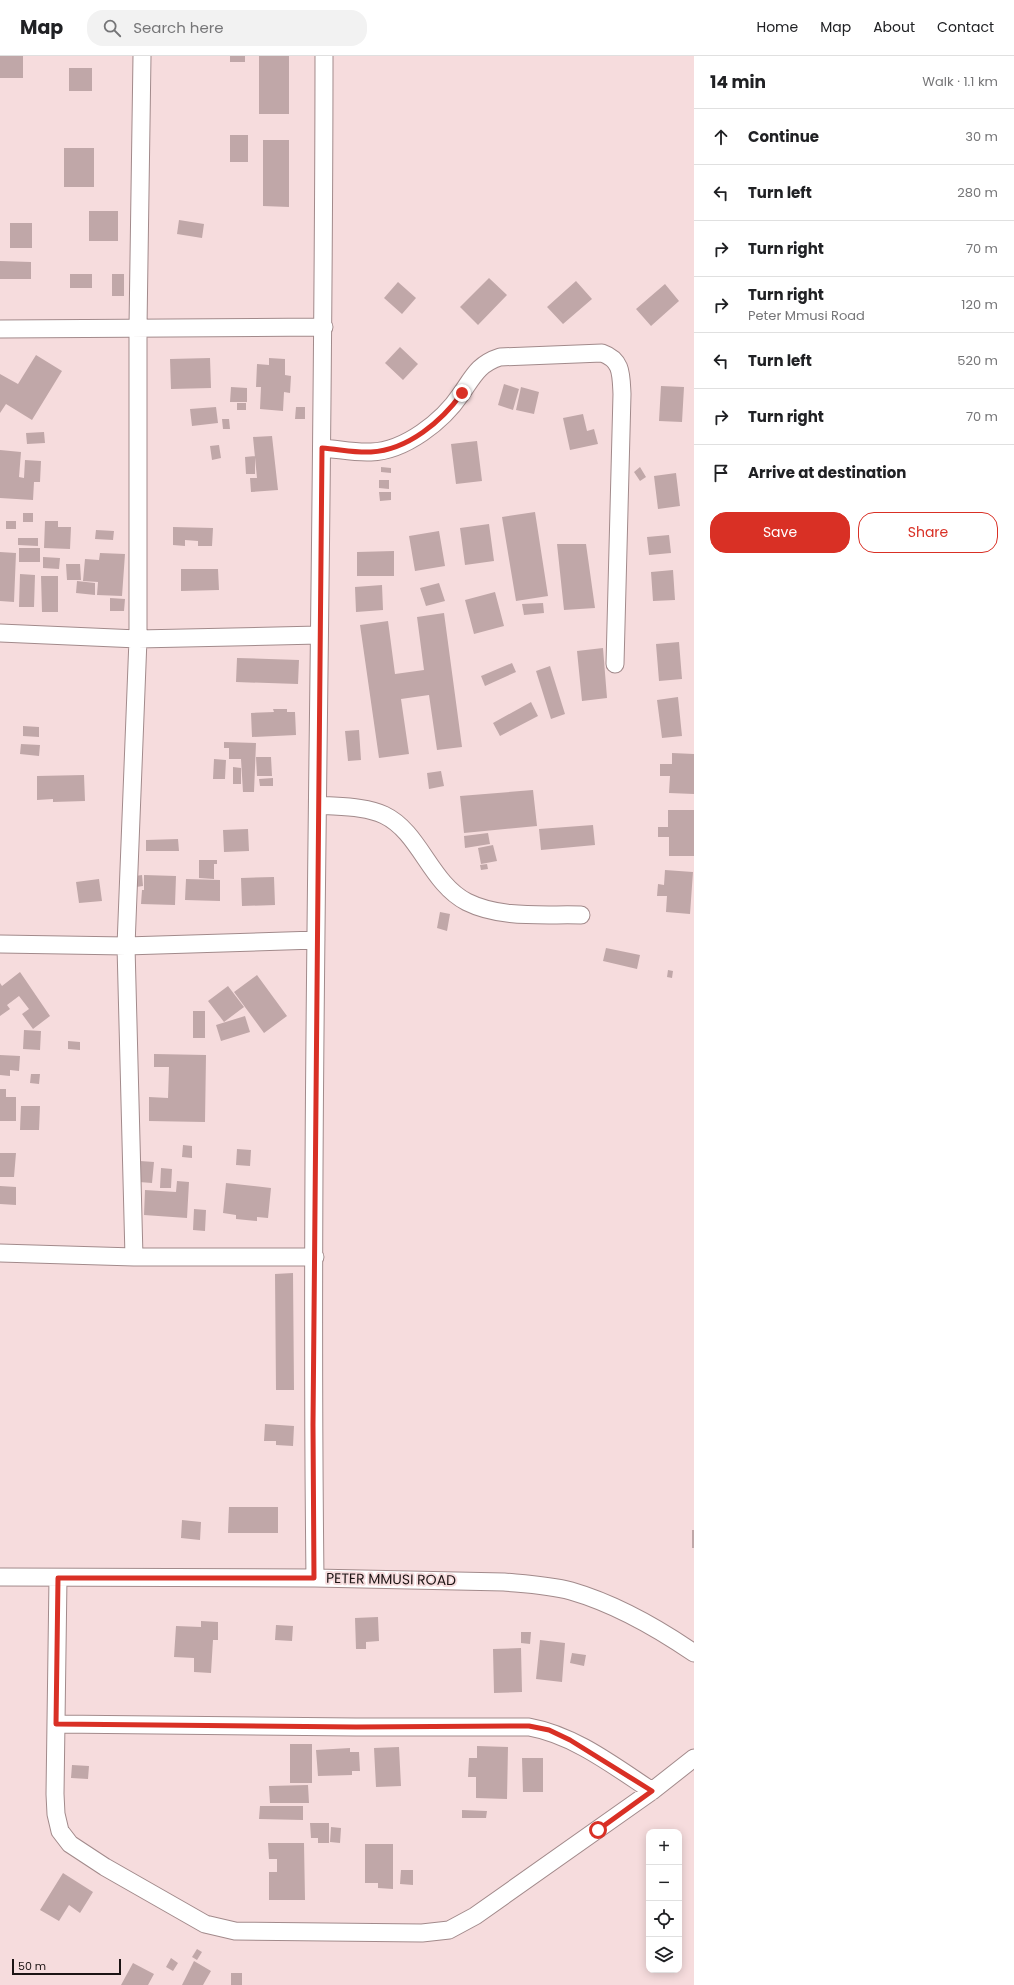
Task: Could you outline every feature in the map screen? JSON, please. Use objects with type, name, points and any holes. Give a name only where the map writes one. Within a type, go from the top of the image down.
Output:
[{"type":"street","points":[[134,1257],[126,946],[138,639],[138,326],[142,56]]},
{"type":"street","points":[[314,1578],[313,1425],[316,940],[324,327],[324,56]]},
{"type":"street","points":[[0,329],[138,326],[324,327]]},
{"type":"street","points":[[322,448],[370,452],[394,447],[421,434],[452,406],[475,372],[496,358],[602,354],[612,357],[619,366],[622,394],[615,664]]},
{"type":"street","points":[[0,633],[138,639],[319,635]]},
{"type":"street","points":[[318,805],[370,810],[384,815],[397,823],[450,891],[468,902],[502,913],[581,915]]},
{"type":"street","points":[[0,944],[126,946],[316,940]]},
{"type":"street","points":[[0,1253],[134,1257],[315,1257]]},
{"type":"street","name":"PETER MMUSI ROAD","points":[[0,1577],[314,1578],[504,1582],[570,1591],[606,1603],[638,1618],[694,1654]]},
{"type":"street","points":[[58,1578],[55,1794],[56,1814],[60,1830],[70,1844],[105,1867],[205,1924],[235,1931],[422,1933],[449,1930],[476,1916],[652,1791],[694,1758]]},
{"type":"street","points":[[56,1724],[356,1727],[529,1726],[549,1730],[570,1740],[652,1791]]},
{"type":"building","points":[[0,56],[23,56],[23,78],[0,78]]},
{"type":"building","points":[[230,56],[245,56],[245,62],[230,62]]},
{"type":"building","points":[[259,56],[289,56],[289,114],[259,114]]},
{"type":"building","points":[[69,68],[92,68],[92,91],[69,91]]},
{"type":"building","points":[[230,135],[248,135],[248,162],[230,162]]},
{"type":"building","points":[[263,140],[289,140],[289,207],[263,206]]},
{"type":"building","points":[[64,148],[94,148],[94,187],[64,187]]},
{"type":"building","points":[[89,211],[118,211],[118,241],[89,241]]},
{"type":"building","points":[[179,220],[204,224],[202,238],[177,234]]},
{"type":"building","points":[[10,223],[32,223],[32,248],[10,248]]},
{"type":"building","points":[[0,261],[31,262],[31,279],[0,279]]},
{"type":"building","points":[[70,274],[92,274],[92,288],[70,288]]},
{"type":"building","points":[[112,274],[124,274],[124,296],[112,296]]},
{"type":"building","points":[[489,278],[507,295],[478,325],[460,307]]},
{"type":"building","points":[[576,281],[592,299],[563,324],[547,307]]},
{"type":"building","points":[[398,282],[416,298],[402,314],[384,298]]},
{"type":"building","points":[[665,284],[679,301],[651,326],[636,309]]},
{"type":"building","points":[[400,347],[418,364],[403,380],[385,363]]},
{"type":"building","points":[[36,355],[62,371],[32,420],[6,404],[0,413],[0,374],[18,384]]},
{"type":"building","points":[[210,358],[211,388],[171,389],[170,359]]},
{"type":"building","points":[[269,358],[285,359],[285,375],[291,376],[290,393],[284,392],[283,411],[260,409],[261,387],[256,387],[257,364],[269,365]]},
{"type":"building","points":[[504,384],[519,389],[513,410],[498,405]]},
{"type":"building","points":[[661,386],[684,387],[682,422],[659,421]]},
{"type":"building","points":[[231,387],[247,388],[247,402],[230,402]]},
{"type":"building","points":[[521,387],[539,392],[534,414],[516,410]]},
{"type":"building","points":[[237,403],[246,403],[246,410],[237,410]]},
{"type":"building","points":[[216,407],[218,423],[192,426],[190,409]]},
{"type":"building","points":[[296,407],[305,407],[305,419],[295,419]]},
{"type":"building","points":[[583,414],[587,431],[594,429],[598,444],[570,450],[563,418]]},
{"type":"building","points":[[222,419],[229,419],[230,429],[223,429]]},
{"type":"building","points":[[44,432],[45,443],[27,444],[26,433]]},
{"type":"building","points":[[272,436],[278,490],[251,492],[250,478],[257,478],[253,437]]},
{"type":"building","points":[[477,441],[482,481],[456,484],[451,444]]},
{"type":"building","points":[[219,445],[221,458],[212,460],[210,446]]},
{"type":"building","points":[[0,450],[21,452],[19,477],[24,478],[25,460],[41,461],[40,482],[34,482],[33,500],[0,498]]},
{"type":"building","points":[[255,456],[255,474],[246,474],[245,457]]},
{"type":"building","points":[[381,467],[391,468],[391,473],[381,472]]},
{"type":"building","points":[[640,467],[646,477],[640,481],[634,472]]},
{"type":"building","points":[[676,473],[680,506],[658,509],[654,476]]},
{"type":"building","points":[[379,480],[389,480],[389,489],[379,488]]},
{"type":"building","points":[[379,492],[391,492],[391,500],[380,501]]},
{"type":"building","points":[[535,512],[548,596],[516,601],[502,517]]},
{"type":"building","points":[[23,513],[33,513],[33,522],[23,522]]},
{"type":"building","points":[[6,521],[16,521],[16,529],[6,529]]},
{"type":"building","points":[[45,521],[58,521],[58,527],[71,527],[70,549],[44,548]]},
{"type":"building","points":[[489,524],[494,561],[465,565],[460,528]]},
{"type":"building","points":[[173,527],[213,528],[212,546],[198,546],[198,541],[185,540],[185,546],[173,545]]},
{"type":"building","points":[[96,530],[114,531],[113,540],[95,539]]},
{"type":"building","points":[[439,531],[445,566],[415,571],[409,536]]},
{"type":"building","points":[[669,535],[671,553],[649,555],[647,537]]},
{"type":"building","points":[[18,538],[38,538],[38,546],[18,545]]},
{"type":"building","points":[[557,544],[586,544],[595,608],[564,610]]},
{"type":"building","points":[[19,548],[40,548],[40,562],[19,562]]},
{"type":"building","points":[[394,551],[394,576],[357,576],[357,552]]},
{"type":"building","points":[[0,552],[16,553],[14,602],[0,601]]},
{"type":"building","points":[[100,553],[125,554],[122,596],[97,595],[98,582],[83,581],[85,559],[99,560]]},
{"type":"building","points":[[43,557],[60,558],[59,569],[43,568]]},
{"type":"building","points":[[66,564],[80,564],[81,580],[67,580]]},
{"type":"building","points":[[181,569],[218,569],[219,590],[181,591]]},
{"type":"building","points":[[673,570],[675,600],[653,601],[651,572]]},
{"type":"building","points":[[20,574],[35,575],[34,607],[19,607]]},
{"type":"building","points":[[41,576],[58,576],[58,612],[42,612]]},
{"type":"building","points":[[77,581],[95,583],[95,595],[76,593]]},
{"type":"building","points":[[439,583],[445,601],[426,606],[420,588]]},
{"type":"building","points":[[382,585],[383,610],[356,612],[355,587]]},
{"type":"building","points":[[495,592],[504,626],[474,634],[465,600]]},
{"type":"building","points":[[110,598],[125,599],[124,611],[110,611]]},
{"type":"building","points":[[543,603],[544,613],[524,615],[522,604]]},
{"type":"building","points":[[444,613],[462,747],[437,750],[429,695],[401,699],[409,754],[379,758],[360,625],[388,621],[395,674],[424,670],[417,617]]},
{"type":"building","points":[[679,642],[682,679],[659,681],[656,644]]},
{"type":"building","points":[[603,648],[607,698],[582,701],[577,651]]},
{"type":"building","points":[[237,658],[299,660],[298,684],[236,682]]},
{"type":"building","points":[[512,663],[516,672],[485,686],[481,676]]},
{"type":"building","points":[[550,666],[565,714],[551,719],[536,671]]},
{"type":"building","points":[[678,697],[682,736],[662,738],[657,700]]},
{"type":"building","points":[[531,702],[538,716],[500,736],[493,723]]},
{"type":"building","points":[[273,709],[287,709],[287,712],[295,712],[296,735],[252,737],[251,713],[274,712]]},
{"type":"building","points":[[23,726],[39,727],[39,737],[23,736]]},
{"type":"building","points":[[359,730],[361,760],[348,761],[345,731]]},
{"type":"building","points":[[224,742],[256,743],[254,792],[243,792],[241,759],[229,759],[229,748],[224,748]]},
{"type":"building","points":[[21,744],[40,745],[39,756],[20,754]]},
{"type":"building","points":[[672,753],[694,754],[694,794],[669,793],[670,776],[660,776],[660,764],[672,764]]},
{"type":"building","points":[[256,757],[271,757],[272,776],[257,776]]},
{"type":"building","points":[[214,759],[226,760],[225,779],[213,779]]},
{"type":"building","points":[[233,767],[241,768],[241,784],[233,784]]},
{"type":"building","points":[[441,771],[444,786],[429,789],[427,773]]},
{"type":"building","points":[[84,775],[85,801],[53,802],[53,799],[37,800],[37,776]]},
{"type":"building","points":[[273,778],[273,786],[260,786],[259,779]]},
{"type":"building","points":[[533,790],[537,826],[464,833],[460,796]]},
{"type":"building","points":[[668,810],[694,810],[694,856],[669,856],[669,837],[658,837],[658,827],[668,827]]},
{"type":"building","points":[[593,825],[595,845],[541,850],[539,829]]},
{"type":"building","points":[[248,829],[249,851],[224,852],[223,830]]},
{"type":"building","points":[[488,833],[490,844],[465,848],[464,836]]},
{"type":"building","points":[[178,839],[179,851],[146,851],[146,840]]},
{"type":"building","points":[[493,845],[497,861],[481,864],[478,848]]},
{"type":"building","points":[[199,860],[217,860],[217,864],[214,864],[214,879],[199,878]]},
{"type":"building","points":[[487,864],[488,869],[481,870],[480,865]]},
{"type":"building","points":[[665,870],[693,872],[690,914],[666,912],[667,896],[657,896],[658,884],[664,885]]},
{"type":"building","points":[[142,875],[143,886],[136,887],[135,876]]},
{"type":"building","points":[[144,875],[176,876],[175,905],[141,904],[142,890],[144,890]]},
{"type":"building","points":[[274,877],[275,905],[242,906],[241,878]]},
{"type":"building","points":[[99,879],[102,901],[79,903],[76,882]]},
{"type":"building","points":[[186,879],[220,880],[220,901],[185,900]]},
{"type":"building","points":[[440,912],[450,914],[447,931],[437,928]]},
{"type":"building","points":[[606,948],[640,955],[637,969],[603,961]]},
{"type":"building","points":[[668,970],[673,971],[672,978],[667,977]]},
{"type":"building","points":[[20,972],[50,1016],[33,1029],[22,1014],[29,1009],[19,996],[7,1005],[10,1009],[0,1016],[0,983],[2,986]]},
{"type":"building","points":[[257,975],[287,1016],[264,1033],[234,992]]},
{"type":"building","points":[[228,986],[244,1007],[224,1022],[208,1001]]},
{"type":"building","points":[[193,1011],[205,1011],[205,1038],[193,1038]]},
{"type":"building","points":[[245,1016],[250,1032],[221,1041],[216,1025]]},
{"type":"building","points":[[24,1030],[41,1031],[40,1050],[23,1049]]},
{"type":"building","points":[[68,1041],[80,1042],[80,1050],[68,1049]]},
{"type":"building","points":[[154,1054],[206,1055],[205,1122],[149,1121],[149,1097],[168,1098],[169,1067],[154,1067]]},
{"type":"building","points":[[0,1055],[20,1056],[19,1071],[10,1070],[10,1076],[0,1075]]},
{"type":"building","points":[[31,1074],[40,1074],[39,1084],[30,1083]]},
{"type":"building","points":[[0,1089],[6,1089],[6,1097],[16,1097],[16,1121],[0,1121]]},
{"type":"building","points":[[21,1106],[40,1106],[39,1130],[20,1130]]},
{"type":"building","points":[[183,1145],[192,1146],[192,1158],[182,1157]]},
{"type":"building","points":[[237,1149],[251,1150],[250,1166],[236,1165]]},
{"type":"building","points":[[0,1153],[16,1153],[14,1177],[0,1177]]},
{"type":"building","points":[[140,1161],[154,1162],[152,1183],[139,1182]]},
{"type":"building","points":[[161,1168],[172,1169],[171,1188],[160,1188]]},
{"type":"building","points":[[177,1181],[189,1182],[187,1218],[144,1215],[145,1190],[176,1192]]},
{"type":"building","points":[[226,1183],[271,1188],[268,1218],[257,1217],[257,1221],[236,1219],[236,1215],[223,1213]]},
{"type":"building","points":[[0,1186],[16,1187],[16,1205],[0,1204]]},
{"type":"building","points":[[194,1209],[206,1210],[205,1231],[193,1230]]},
{"type":"building","points":[[293,1273],[294,1390],[276,1390],[275,1274]]},
{"type":"building","points":[[265,1424],[294,1426],[293,1446],[276,1445],[276,1441],[264,1441]]},
{"type":"building","points":[[229,1507],[278,1507],[278,1533],[228,1533]]},
{"type":"building","points":[[182,1520],[201,1522],[200,1540],[181,1538]]},
{"type":"building","points":[[692,1530],[694,1530],[694,1548],[692,1548]]},
{"type":"building","points":[[378,1617],[379,1641],[366,1642],[366,1649],[356,1649],[355,1618]]},
{"type":"building","points":[[201,1621],[218,1622],[218,1640],[213,1640],[211,1673],[194,1672],[194,1658],[174,1657],[176,1626],[201,1627]]},
{"type":"building","points":[[276,1625],[293,1626],[292,1641],[275,1640]]},
{"type":"building","points":[[521,1632],[531,1632],[530,1644],[521,1643]]},
{"type":"building","points":[[540,1640],[565,1643],[562,1682],[536,1679]]},
{"type":"building","points":[[521,1648],[522,1692],[494,1693],[493,1649]]},
{"type":"building","points":[[572,1653],[586,1655],[584,1666],[570,1663]]},
{"type":"building","points":[[290,1744],[312,1744],[312,1783],[290,1783]]},
{"type":"building","points":[[477,1746],[508,1747],[507,1799],[476,1798],[476,1777],[468,1777],[469,1758],[477,1758]]},
{"type":"building","points":[[399,1747],[401,1786],[376,1787],[374,1748]]},
{"type":"building","points":[[350,1748],[350,1752],[359,1752],[360,1771],[352,1771],[352,1775],[318,1776],[316,1750]]},
{"type":"building","points":[[522,1758],[543,1758],[543,1792],[523,1792]]},
{"type":"building","points":[[72,1765],[89,1766],[88,1779],[71,1778]]},
{"type":"building","points":[[308,1785],[309,1803],[270,1803],[269,1786]]},
{"type":"building","points":[[260,1806],[303,1806],[303,1820],[259,1819]]},
{"type":"building","points":[[462,1810],[487,1811],[486,1818],[462,1818]]},
{"type":"building","points":[[310,1823],[329,1823],[329,1843],[318,1843],[318,1838],[311,1838]]},
{"type":"building","points":[[331,1827],[341,1828],[340,1843],[330,1842]]},
{"type":"building","points":[[268,1843],[304,1843],[305,1900],[269,1900],[269,1872],[277,1872],[277,1859],[269,1859]]},
{"type":"building","points":[[365,1844],[393,1844],[393,1889],[378,1888],[378,1883],[365,1883]]},
{"type":"building","points":[[401,1870],[413,1870],[413,1885],[400,1884]]},
{"type":"building","points":[[63,1873],[93,1892],[80,1913],[69,1905],[59,1921],[40,1910]]},
{"type":"building","points":[[197,1949],[202,1952],[197,1960],[192,1957]]},
{"type":"building","points":[[171,1958],[178,1963],[173,1971],[166,1967]]},
{"type":"building","points":[[194,1961],[211,1971],[203,1985],[182,1985]]},
{"type":"building","points":[[133,1963],[154,1974],[148,1985],[121,1985]]},
{"type":"building","points":[[231,1973],[242,1973],[242,1985],[231,1985]]},
{"type":"route","points":[[462,393],[438,420],[421,434],[394,447],[370,452],[322,448],[316,940],[313,1425],[314,1578],[58,1578],[56,1724],[356,1727],[529,1726],[549,1730],[570,1740],[652,1791],[598,1830]]}]
